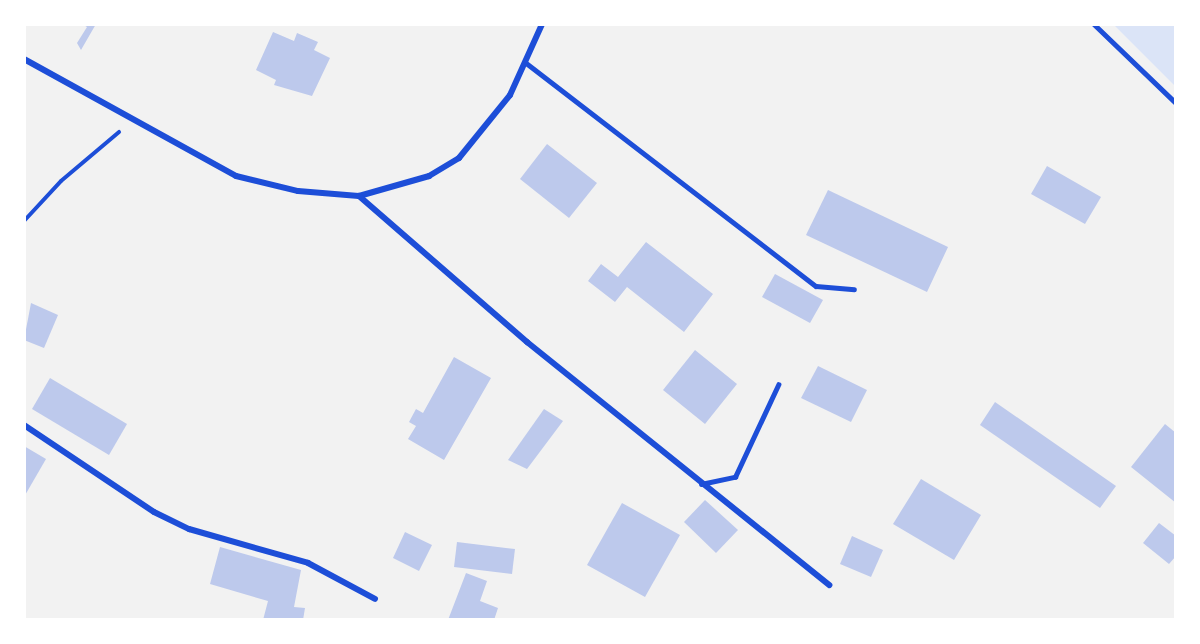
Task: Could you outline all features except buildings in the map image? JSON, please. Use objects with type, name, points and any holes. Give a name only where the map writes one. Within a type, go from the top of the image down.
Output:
[{"type":"street","points":[[24,59],[132,123],[236,176],[298,191],[359,196],[429,176],[459,158],[510,95],[542,24]]},
{"type":"street","points":[[359,196],[527,342],[829,585]]},
{"type":"street","points":[[24,425],[154,512],[189,529],[308,563],[375,598]]},
{"type":"lane","points":[[1094,24],[1176,103]]},
{"type":"lane","points":[[525,62],[798,273],[816,285],[854,289]]},
{"type":"lane","points":[[701,484],[735,477],[778,385]]},
{"type":"path","points":[[24,221],[61,181],[132,123]]},
{"type":"shaded area","points":[[1113,24],[1176,24],[1176,87]]}]
